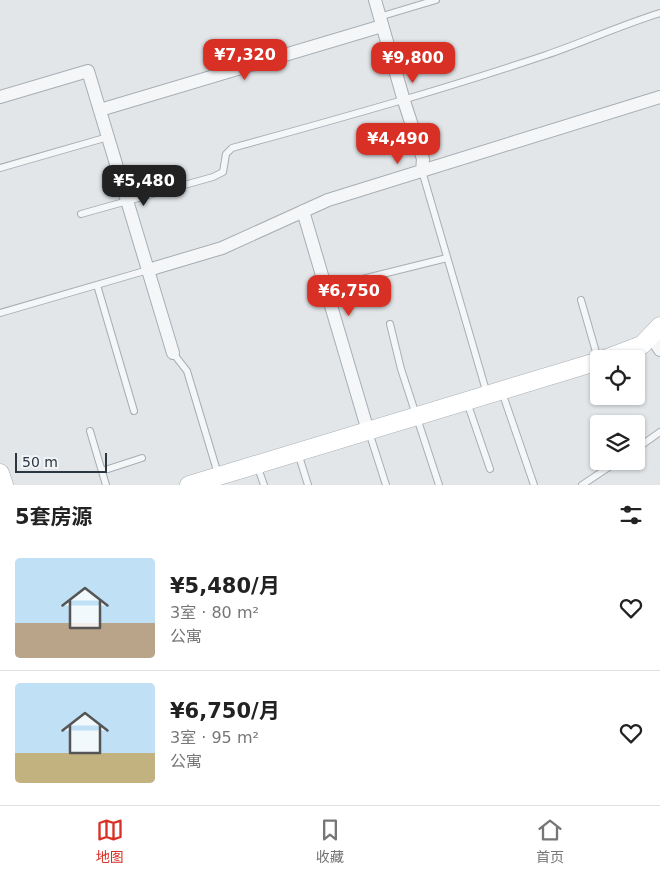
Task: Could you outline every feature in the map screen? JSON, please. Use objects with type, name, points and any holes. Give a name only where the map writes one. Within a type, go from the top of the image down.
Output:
[{"type":"street","points":[[375,0],[423,159],[422,171]]},
{"type":"street","points":[[100,110],[381,21]]},
{"type":"street","points":[[0,96],[88,71],[173,352]]},
{"type":"street","points":[[148,270],[222,248],[328,200],[660,97]]},
{"type":"street","points":[[303,211],[368,431]]},
{"type":"street","points":[[629,350],[657,337]]},
{"type":"street","points":[[190,485],[219,480],[257,464],[590,364]]},
{"type":"street","points":[[0,472],[4,485]]},
{"type":"lane","points":[[381,21],[436,0]]},
{"type":"lane","points":[[81,214],[213,177],[223,172],[226,154],[232,148],[404,101],[548,54],[627,23],[660,13]]},
{"type":"lane","points":[[0,168],[108,137]]},
{"type":"lane","points":[[422,171],[447,258],[494,393],[534,485]]},
{"type":"lane","points":[[326,288],[447,258]]},
{"type":"lane","points":[[0,313],[148,270]]},
{"type":"lane","points":[[97,285],[134,411]]},
{"type":"lane","points":[[581,300],[596,350]]},
{"type":"lane","points":[[390,324],[416,416],[439,485]]},
{"type":"lane","points":[[173,352],[187,371],[219,480]]},
{"type":"lane","points":[[467,401],[490,469]]},
{"type":"lane","points":[[90,431],[106,485]]},
{"type":"lane","points":[[368,431],[386,485]]},
{"type":"lane","points":[[645,443],[660,432]]},
{"type":"lane","points":[[297,452],[308,485]]},
{"type":"lane","points":[[102,471],[142,458]]},
{"type":"lane","points":[[257,464],[264,485]]},
{"type":"lane","points":[[582,485],[604,470]]}]
